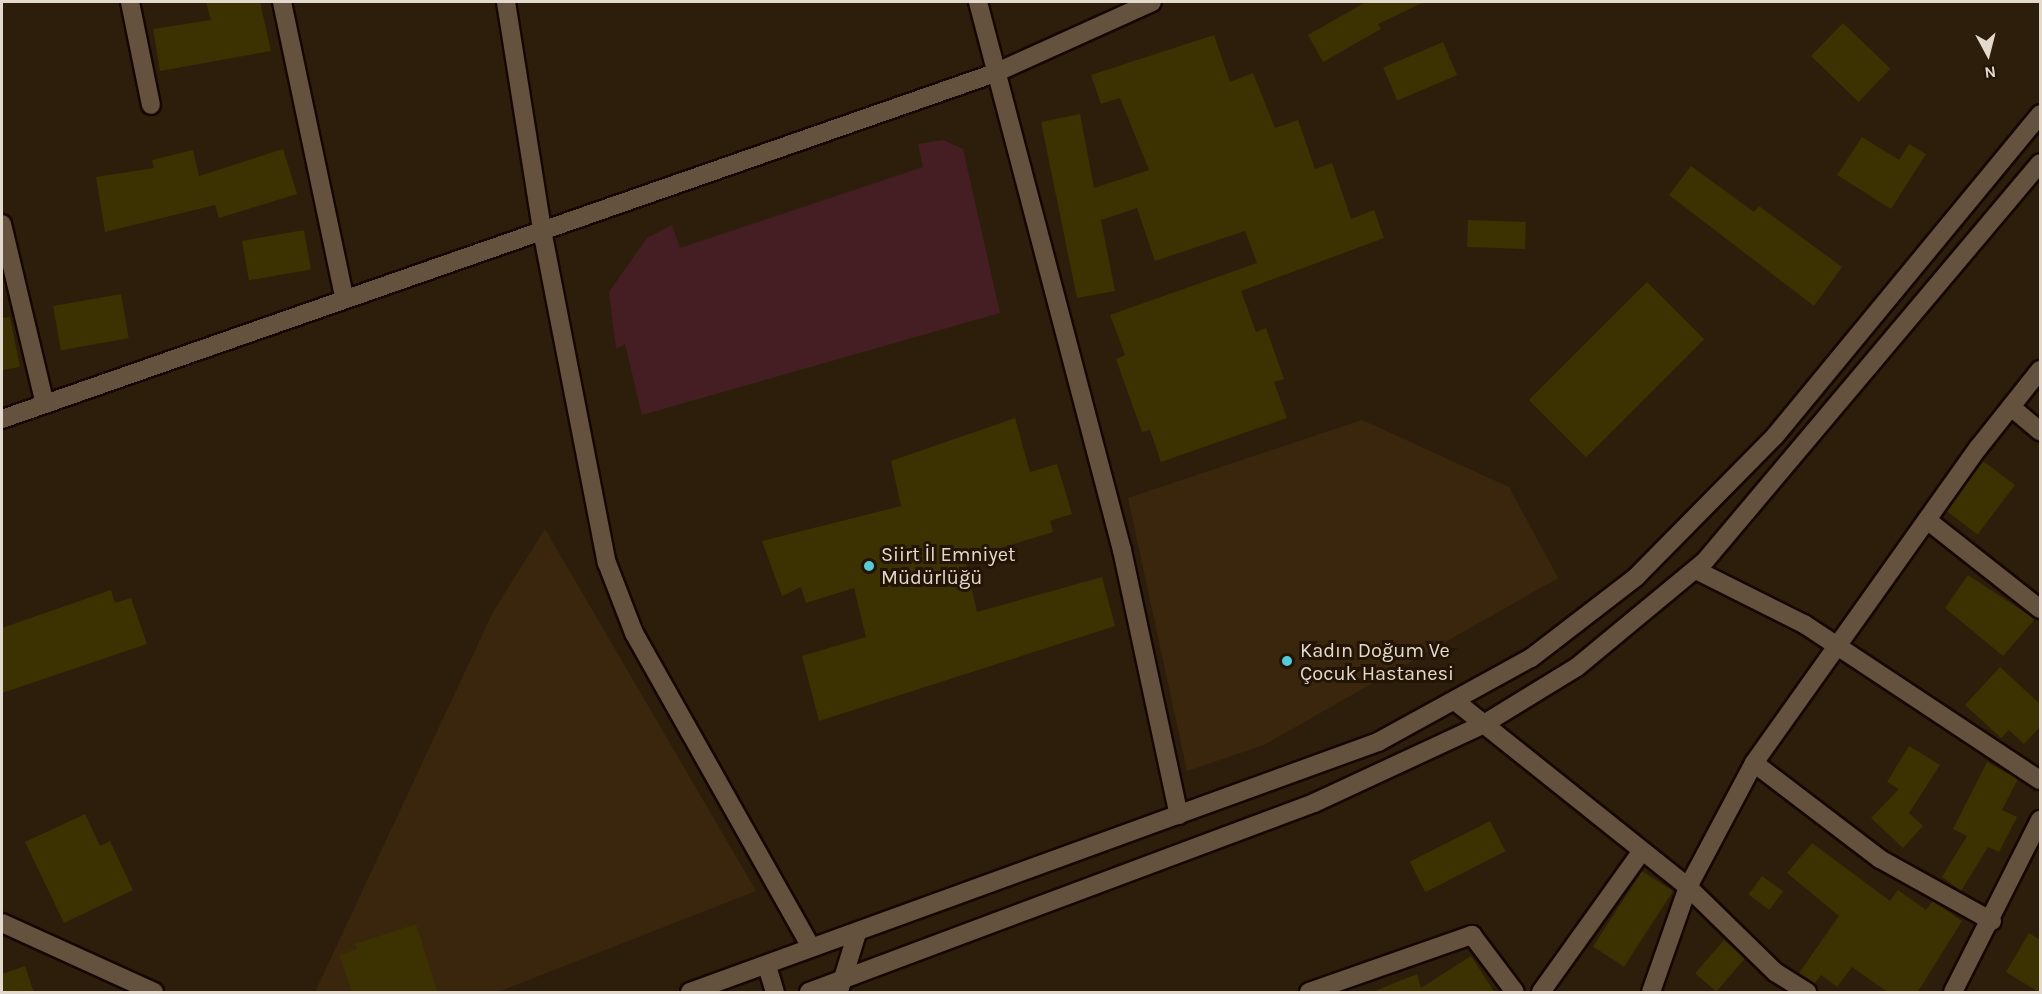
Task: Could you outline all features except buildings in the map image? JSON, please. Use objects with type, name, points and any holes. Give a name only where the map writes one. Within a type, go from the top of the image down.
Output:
[{"type":"street","points":[[130,2],[151,105]]},
{"type":"street","points":[[282,2],[345,297]]},
{"type":"street","points":[[506,2],[542,230],[611,573],[634,633],[811,947]]},
{"type":"street","points":[[978,2],[1122,550],[1179,815]]},
{"type":"street","points":[[2,419],[345,297],[783,152],[995,73],[1152,2]]},
{"type":"street","points":[[690,993],[1378,742],[1532,658],[1636,577],[1808,401],[2040,114]]},
{"type":"street","points":[[809,993],[841,987],[1314,803],[1484,724],[1577,667],[1695,570],[2040,163]]},
{"type":"street","points":[[2,224],[45,404]]},
{"type":"street","points":[[1651,993],[1688,886],[1754,764],[1927,520],[2040,370]]},
{"type":"street","points":[[2012,407],[2040,430]]},
{"type":"street","points":[[1927,520],[2040,609]]},
{"type":"street","points":[[1695,570],[1837,645],[2040,780]]},
{"type":"street","points":[[1455,701],[1688,886],[1775,972],[1807,993]]},
{"type":"street","points":[[1754,764],[1880,859],[1992,921]]},
{"type":"street","points":[[1953,993],[1992,921],[2040,820]]},
{"type":"street","points":[[1541,993],[1642,851]]},
{"type":"street","points":[[2,923],[153,992]]},
{"type":"street","points":[[841,987],[857,933]]},
{"type":"street","points":[[1309,993],[1472,935],[1515,993]]},
{"type":"street","points":[[767,966],[775,993]]},
{"type":"shaded area","points":[[943,140],[963,149],[1000,313],[642,415],[625,344],[616,349],[609,292],[647,238],[672,225],[680,248],[923,167],[918,144]]},
{"type":"shaded area","name":"Kadın Doğum Ve Çocuk Hastanesi","points":[[1362,420],[1509,487],[1558,578],[1264,745],[1187,771],[1128,498]]},
{"type":"shaded area","points":[[545,529],[756,891],[498,992],[315,992],[493,612]]},
{"type":"place","name":"Siirt İl Emniyet Müdürlüğü","points":[[869,566]]},
{"type":"place","name":"Kadın Doğum Ve Çocuk Hastanesi","points":[[1287,661]]}]
